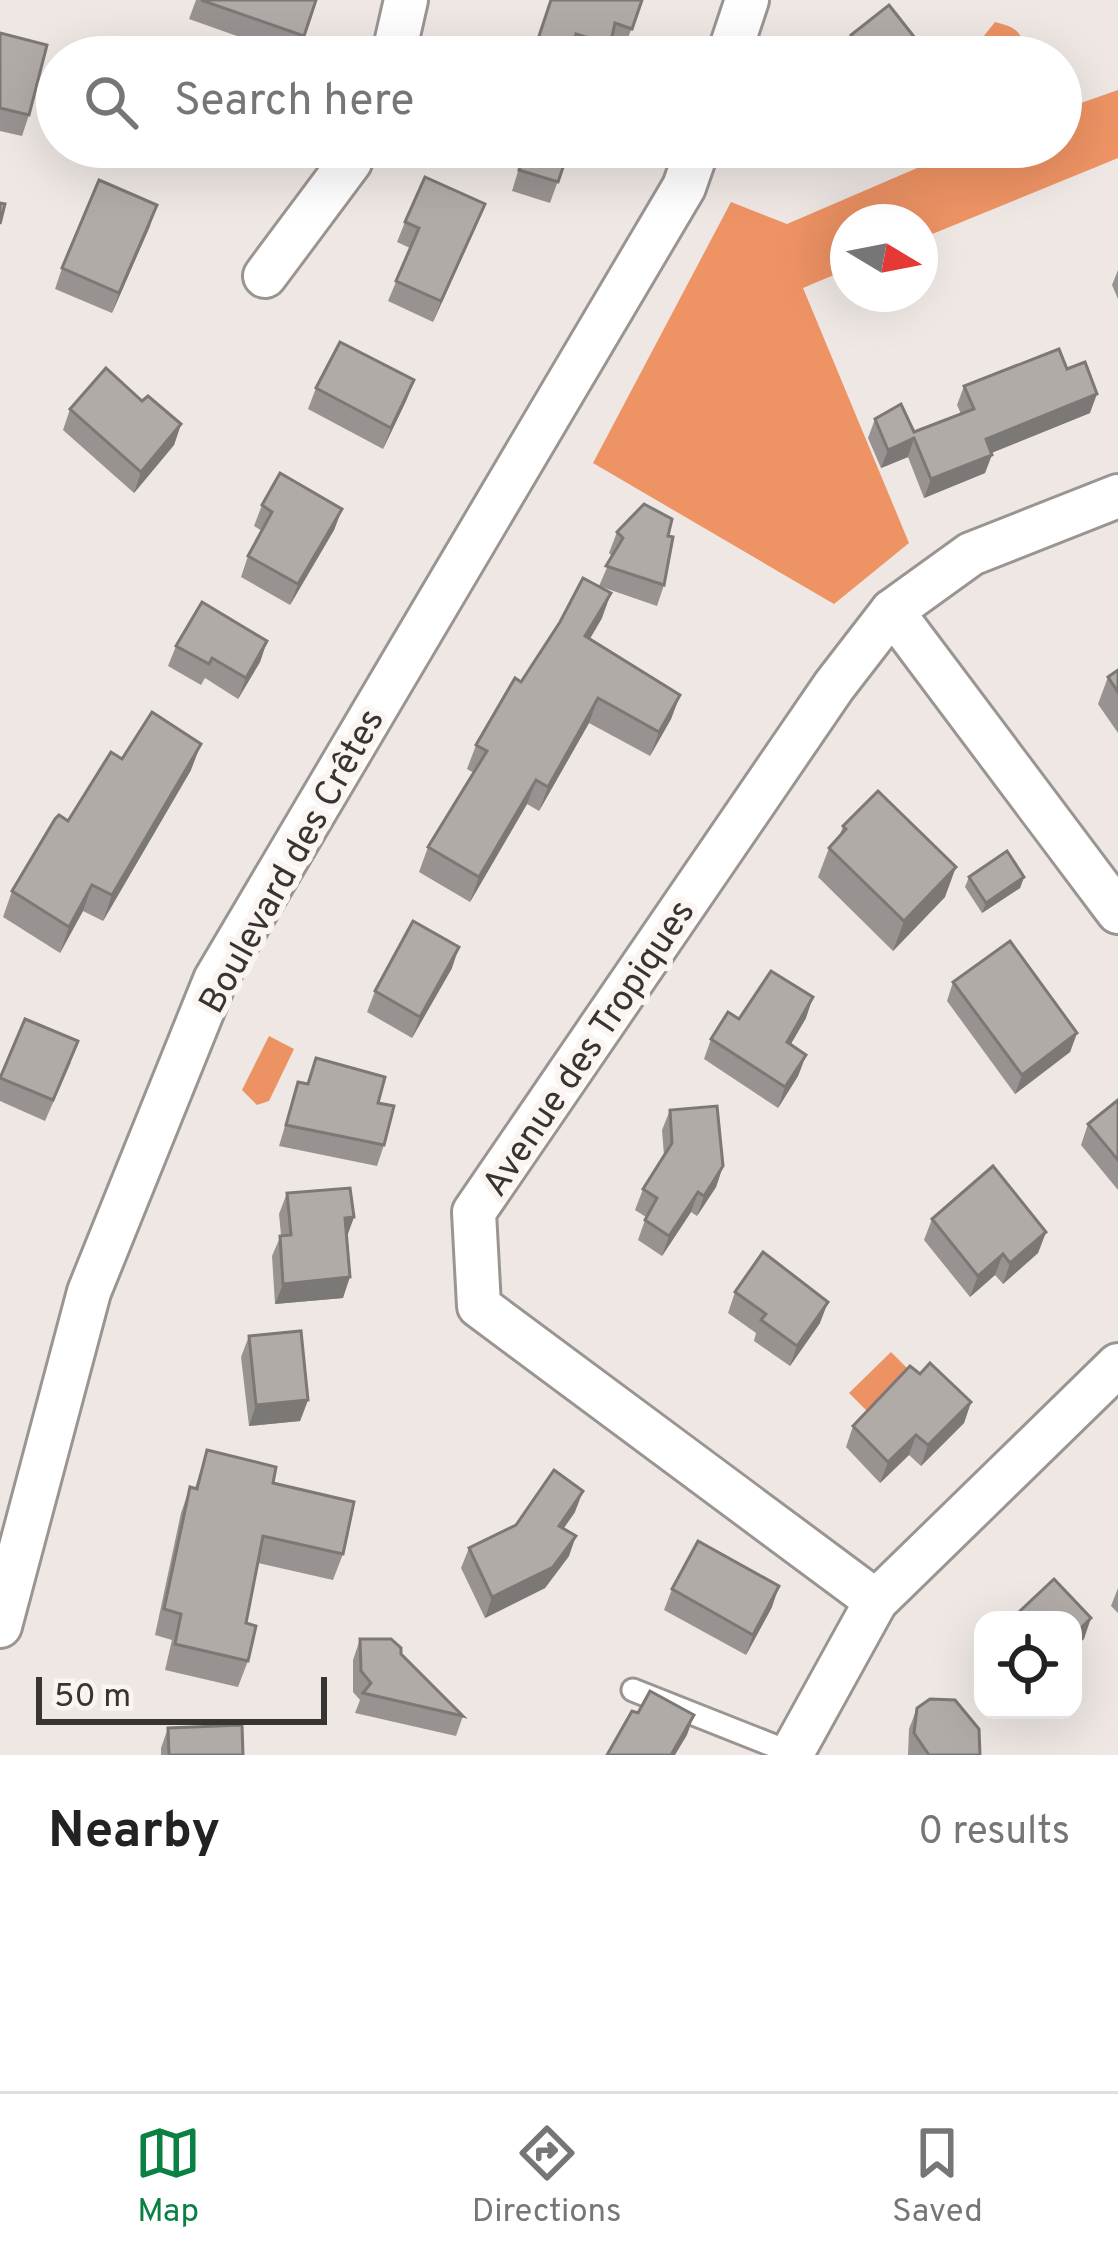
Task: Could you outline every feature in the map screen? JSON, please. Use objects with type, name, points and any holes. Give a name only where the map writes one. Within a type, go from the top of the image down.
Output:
[{"type":"street","points":[[398,36],[406,0]]},
{"type":"street","points":[[735,36],[747,0]]},
{"type":"street","points":[[265,276],[346,168]]},
{"type":"street","name":"Boulevard des Crêtes","points":[[0,1626],[89,1292],[215,980],[684,187],[691,168]]},
{"type":"street","name":"Avenue des Tropiques","points":[[877,1601],[479,1306],[474,1212],[834,686],[892,611],[971,554],[1118,496]]},
{"type":"street","points":[[892,611],[1118,913]]},
{"type":"street","points":[[791,1754],[877,1601],[1118,1364]]},
{"type":"lane","points":[[633,1690],[791,1754]]},
{"type":"shaded area","points":[[995,22],[1020,36],[984,36]]},
{"type":"shaded area","points":[[1118,90],[1118,158],[938,232],[938,204],[833,204],[917,168],[1082,168],[1082,103]]},
{"type":"shaded area","points":[[731,202],[787,224],[830,206],[830,277],[803,288],[909,543],[834,604],[593,463]]},
{"type":"shaded area","points":[[269,1036],[294,1049],[269,1101],[257,1105],[242,1090]]},
{"type":"shaded area","points":[[891,1352],[911,1372],[870,1414],[849,1393]]},
{"type":"building","points":[[201,0],[316,0],[304,36]]},
{"type":"building","points":[[551,0],[642,0],[632,29],[615,23],[612,36],[539,36]]},
{"type":"building","points":[[889,5],[913,36],[852,36]]},
{"type":"building","points":[[0,33],[36,42],[36,88],[29,115],[0,108]]},
{"type":"building","points":[[520,168],[563,168],[558,182]]},
{"type":"building","points":[[425,177],[485,204],[441,301],[396,281],[419,228],[405,222]]},
{"type":"building","points":[[99,180],[157,205],[119,293],[62,268]]},
{"type":"building","points":[[340,342],[414,380],[391,428],[316,388]]},
{"type":"building","points":[[1059,349],[1067,369],[1085,362],[1097,394],[986,439],[992,455],[931,479],[914,438],[888,450],[875,419],[901,404],[914,432],[974,409],[964,386]]},
{"type":"building","points":[[106,368],[142,401],[148,396],[181,424],[141,472],[70,409]]},
{"type":"building","points":[[280,473],[342,509],[298,584],[248,556],[272,512],[262,505]]},
{"type":"building","points":[[644,504],[672,519],[664,585],[606,566],[623,538],[617,532]]},
{"type":"building","points":[[583,578],[611,593],[585,636],[680,695],[659,732],[598,698],[548,787],[536,780],[479,877],[428,847],[487,751],[476,745],[515,678],[521,682],[560,622]]},
{"type":"building","points":[[202,602],[267,641],[246,678],[212,658],[209,664],[176,646]]},
{"type":"building","points":[[1118,670],[1118,692],[1108,677]]},
{"type":"building","points":[[152,712],[201,744],[112,895],[92,885],[69,927],[12,891],[55,819],[59,815],[68,821],[111,752],[122,759]]},
{"type":"building","points":[[878,791],[956,867],[904,921],[829,848],[846,829],[843,826]]},
{"type":"building","points":[[1007,851],[1024,877],[986,903],[969,877]]},
{"type":"building","points":[[413,921],[459,947],[420,1017],[375,991]]},
{"type":"building","points":[[1010,941],[1077,1033],[1022,1075],[953,982]]},
{"type":"building","points":[[771,971],[813,997],[787,1042],[806,1055],[785,1087],[711,1039],[728,1012],[739,1019]]},
{"type":"building","points":[[25,1019],[78,1041],[53,1100],[0,1078]]},
{"type":"building","points":[[316,1058],[385,1077],[378,1103],[394,1106],[384,1145],[286,1125],[298,1082],[308,1084]]},
{"type":"building","points":[[1118,1100],[1118,1160],[1088,1124]]},
{"type":"building","points":[[717,1106],[723,1166],[704,1196],[698,1192],[669,1236],[645,1220],[657,1198],[643,1189],[672,1143],[670,1110]]},
{"type":"building","points":[[993,1166],[1046,1232],[1010,1263],[1003,1254],[978,1276],[932,1219]]},
{"type":"building","points":[[350,1188],[354,1217],[345,1218],[350,1277],[283,1284],[280,1236],[291,1235],[287,1193]]},
{"type":"building","points":[[763,1252],[828,1302],[797,1346],[761,1320],[766,1314],[735,1292]]},
{"type":"building","points":[[301,1331],[308,1400],[256,1405],[249,1336]]},
{"type":"building","points":[[930,1363],[971,1402],[928,1445],[916,1435],[888,1462],[853,1426],[910,1366],[920,1374]]},
{"type":"building","points":[[207,1450],[276,1467],[273,1483],[354,1502],[343,1554],[263,1536],[246,1623],[256,1626],[248,1661],[175,1644],[181,1614],[164,1609],[190,1487],[197,1489]]},
{"type":"building","points":[[554,1470],[583,1491],[559,1526],[576,1536],[553,1567],[492,1597],[469,1548],[516,1525]]},
{"type":"building","points":[[698,1541],[779,1586],[753,1635],[672,1589]]},
{"type":"building","points":[[1054,1579],[1091,1618],[1082,1627],[1082,1611],[1020,1611]]},
{"type":"building","points":[[360,1639],[391,1639],[463,1716],[363,1693],[371,1683],[361,1671]]},
{"type":"building","points":[[650,1691],[694,1715],[671,1755],[607,1755],[632,1711],[638,1713]]},
{"type":"building","points":[[930,1699],[955,1700],[979,1729],[980,1755],[929,1755],[914,1733],[917,1708]]},
{"type":"building","points":[[242,1725],[243,1755],[169,1755],[168,1728]]}]
